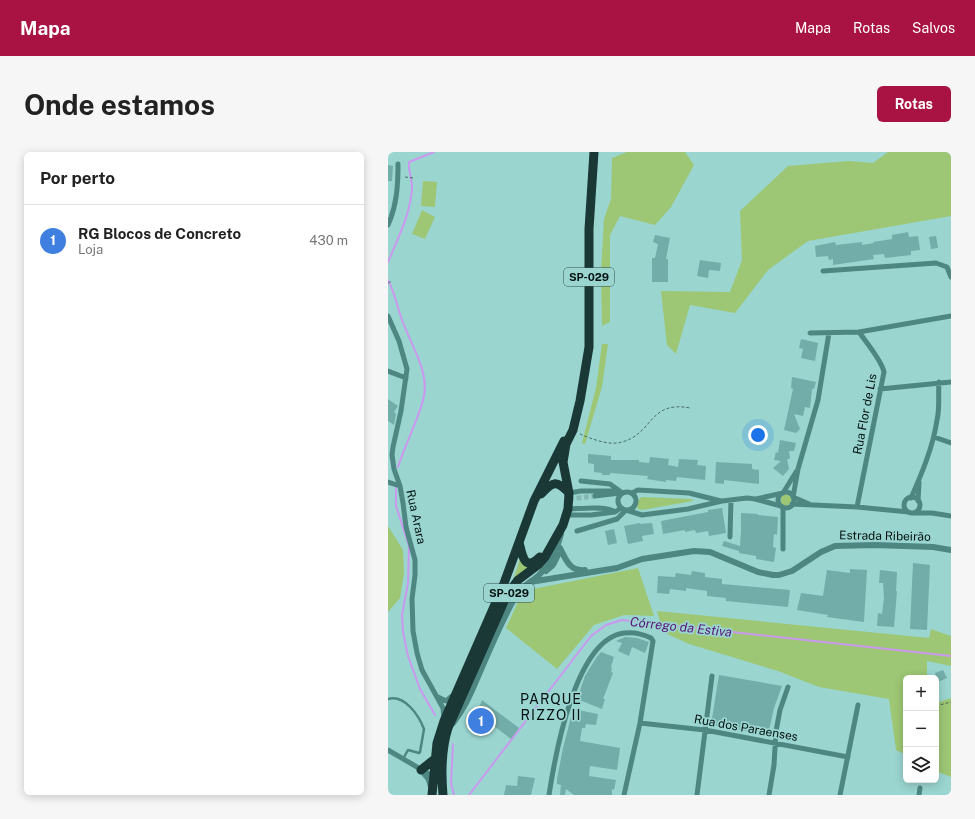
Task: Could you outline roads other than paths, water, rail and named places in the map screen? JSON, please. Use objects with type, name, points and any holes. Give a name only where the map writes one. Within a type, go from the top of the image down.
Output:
[{"type":"highway","name":"SP-029","points":[[437,794],[434,777],[437,743],[507,596],[518,580],[538,566],[557,545],[567,512],[569,493],[563,462],[566,444],[573,430],[580,401],[589,347],[589,229],[594,152]]},
{"type":"highway","name":"SP-029","points":[[437,794],[446,725],[467,668],[503,586],[534,502],[559,451],[580,401]]},
{"type":"highway","name":"SP-029","points":[[534,502],[552,483],[559,484],[569,493]]},
{"type":"highway","name":"SP-029","points":[[519,542],[524,560],[531,564],[557,545]]},
{"type":"highway","points":[[420,770],[436,758]]},
{"type":"street","points":[[388,225],[395,205],[398,187],[398,164]]},
{"type":"street","points":[[823,271],[936,263],[947,267],[951,277]]},
{"type":"street","name":"Rua Arara","points":[[388,316],[399,341],[407,369],[401,411],[392,455],[394,469],[400,486],[406,527],[415,560],[412,615],[417,653],[422,670],[443,708],[446,725]]},
{"type":"street","points":[[810,333],[859,332],[951,316]]},
{"type":"street","name":"Rua Flor de Lis","points":[[857,507],[884,372],[880,360],[873,353],[859,332]]},
{"type":"street","points":[[792,504],[798,469],[818,400],[829,333]]},
{"type":"street","points":[[388,371],[406,378]]},
{"type":"street","points":[[891,510],[905,503],[911,498],[920,479],[938,419],[939,382]]},
{"type":"street","points":[[880,389],[951,382]]},
{"type":"street","points":[[934,436],[951,443]]},
{"type":"street","points":[[783,549],[782,507],[778,499],[798,469]]},
{"type":"street","points":[[911,513],[919,504],[920,479]]},
{"type":"street","points":[[580,481],[610,484],[621,493]]},
{"type":"street","points":[[388,482],[400,486]]},
{"type":"street","points":[[632,494],[638,490],[689,493],[722,501]]},
{"type":"street","points":[[569,493],[581,491],[619,491],[621,493]]},
{"type":"street","points":[[567,512],[591,515],[615,512],[624,509],[632,509],[636,504],[635,498],[632,494],[626,492],[620,495],[618,503],[624,509],[642,516],[688,509],[722,501],[755,499],[782,493],[788,493],[793,497],[809,504]]},
{"type":"street","points":[[595,496],[621,493]]},
{"type":"street","points":[[911,498],[915,498],[919,504],[932,513]]},
{"type":"street","points":[[755,499],[782,507],[788,507],[792,504],[809,504],[857,507],[911,513],[932,513],[951,516]]},
{"type":"street","points":[[730,538],[731,500]]},
{"type":"street","points":[[905,503],[905,506],[911,513]]},
{"type":"street","points":[[577,531],[617,519],[624,509]]},
{"type":"street","name":"SP-029","points":[[539,575],[554,554],[562,528]]},
{"type":"street","name":"SP-029","points":[[446,725],[460,714],[470,698],[497,632],[516,595],[522,588],[553,565],[557,545]]},
{"type":"street","name":"Estrada Ribeirão","points":[[557,545],[568,564],[576,570],[616,568]]},
{"type":"street","name":"Estrada Ribeirão","points":[[530,582],[616,568],[642,559],[701,551],[715,554],[758,572],[780,575],[792,571],[821,552],[835,546],[874,545],[951,550]]},
{"type":"street","points":[[549,795],[555,757],[568,708],[580,676],[591,656],[603,643],[614,636],[623,633],[632,633],[648,636],[653,642],[640,722],[624,795]]},
{"type":"street","points":[[437,697],[446,701],[450,699],[467,668]]},
{"type":"street","points":[[697,795],[712,676]]},
{"type":"street","points":[[769,795],[780,710],[788,687]]},
{"type":"street","points":[[840,795],[858,705]]},
{"type":"street","name":"Rua dos Paraenses","points":[[640,722],[705,730],[848,757]]},
{"type":"street","points":[[388,750],[434,777]]},
{"type":"street","points":[[420,770],[428,779],[437,794]]},
{"type":"street","points":[[919,795],[920,788]]},
{"type":"lane","points":[[388,699],[398,699],[409,705],[413,709],[424,729],[420,752],[408,750],[403,759]]},
{"type":"waterway","points":[[388,262],[403,225],[411,197],[412,187],[409,162],[434,152]]},
{"type":"waterway","points":[[388,280],[394,293],[404,326],[421,366],[425,386],[422,405],[398,467]]},
{"type":"waterway","points":[[396,487],[396,506],[409,546],[408,583],[402,615],[403,632],[408,656],[420,689],[435,715]]},
{"type":"waterway","name":"Córrego da Estiva","points":[[469,795],[591,636],[606,625],[622,620],[951,656]]},
{"type":"waterway","points":[[453,744],[451,783],[454,795]]},
{"type":"tunnel","points":[[569,499],[595,496]]},
{"type":"place","name":"RG Blocos de Concreto","points":[[481,721]]},
{"type":"district","name":"PARQUE RIZZO II","points":[[551,708]]}]
